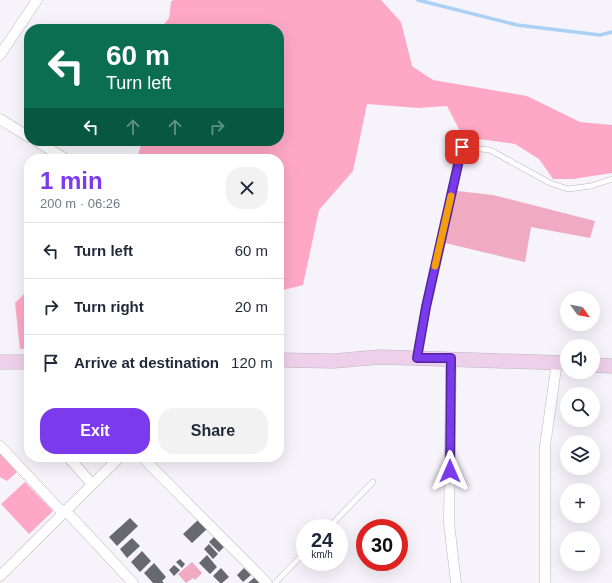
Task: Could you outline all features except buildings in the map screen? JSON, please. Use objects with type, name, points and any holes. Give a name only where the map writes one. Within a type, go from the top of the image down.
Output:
[{"type":"street","points":[[0,55],[37,0]]},
{"type":"street","points":[[0,120],[24,134]]},
{"type":"street","points":[[44,146],[58,154]]},
{"type":"street","points":[[284,360],[334,361],[380,357],[451,358],[560,363]]},
{"type":"street","points":[[451,358],[449,523],[456,583]]},
{"type":"street","points":[[0,362],[24,362]]},
{"type":"street","points":[[600,365],[612,366]]},
{"type":"street","points":[[546,583],[545,446],[560,373]]},
{"type":"street","points":[[0,446],[133,583]]},
{"type":"street","points":[[73,462],[92,484]]},
{"type":"street","points":[[0,576],[115,462]]},
{"type":"street","points":[[147,462],[267,583]]},
{"type":"lane","points":[[417,358],[426,307],[462,147],[490,150],[550,183],[568,189],[591,186],[612,179]]},
{"type":"lane","points":[[337,519],[373,482]]},
{"type":"lane","points":[[275,583],[296,561]]},
{"type":"shaded area","points":[[173,0],[381,0],[401,22],[412,66],[433,80],[527,96],[580,122],[612,125],[612,173],[573,179],[553,179],[539,159],[515,144],[463,137],[447,106],[418,108],[367,104],[353,171],[319,210],[303,285],[284,290],[284,154],[138,154],[141,146],[284,146],[284,24],[164,24],[169,18],[171,2]]},
{"type":"shaded area","points":[[457,191],[493,195],[595,221],[590,238],[531,227],[525,262],[445,243]]},
{"type":"shaded area","points":[[24,294],[24,349],[20,349],[15,303]]},
{"type":"shaded area","points":[[0,453],[17,472],[7,481],[0,477]]},
{"type":"shaded area","points":[[25,482],[53,511],[29,534],[1,504]]},
{"type":"shaded area","points":[[192,562],[202,573],[195,580],[193,578],[186,583],[178,574]]},
{"type":"waterway","points":[[418,0],[517,25],[600,35],[612,32]]},
{"type":"slow traffic","points":[[435,266],[451,196]]},
{"type":"route","points":[[450,471],[451,358],[417,358],[426,307],[462,147]]}]
